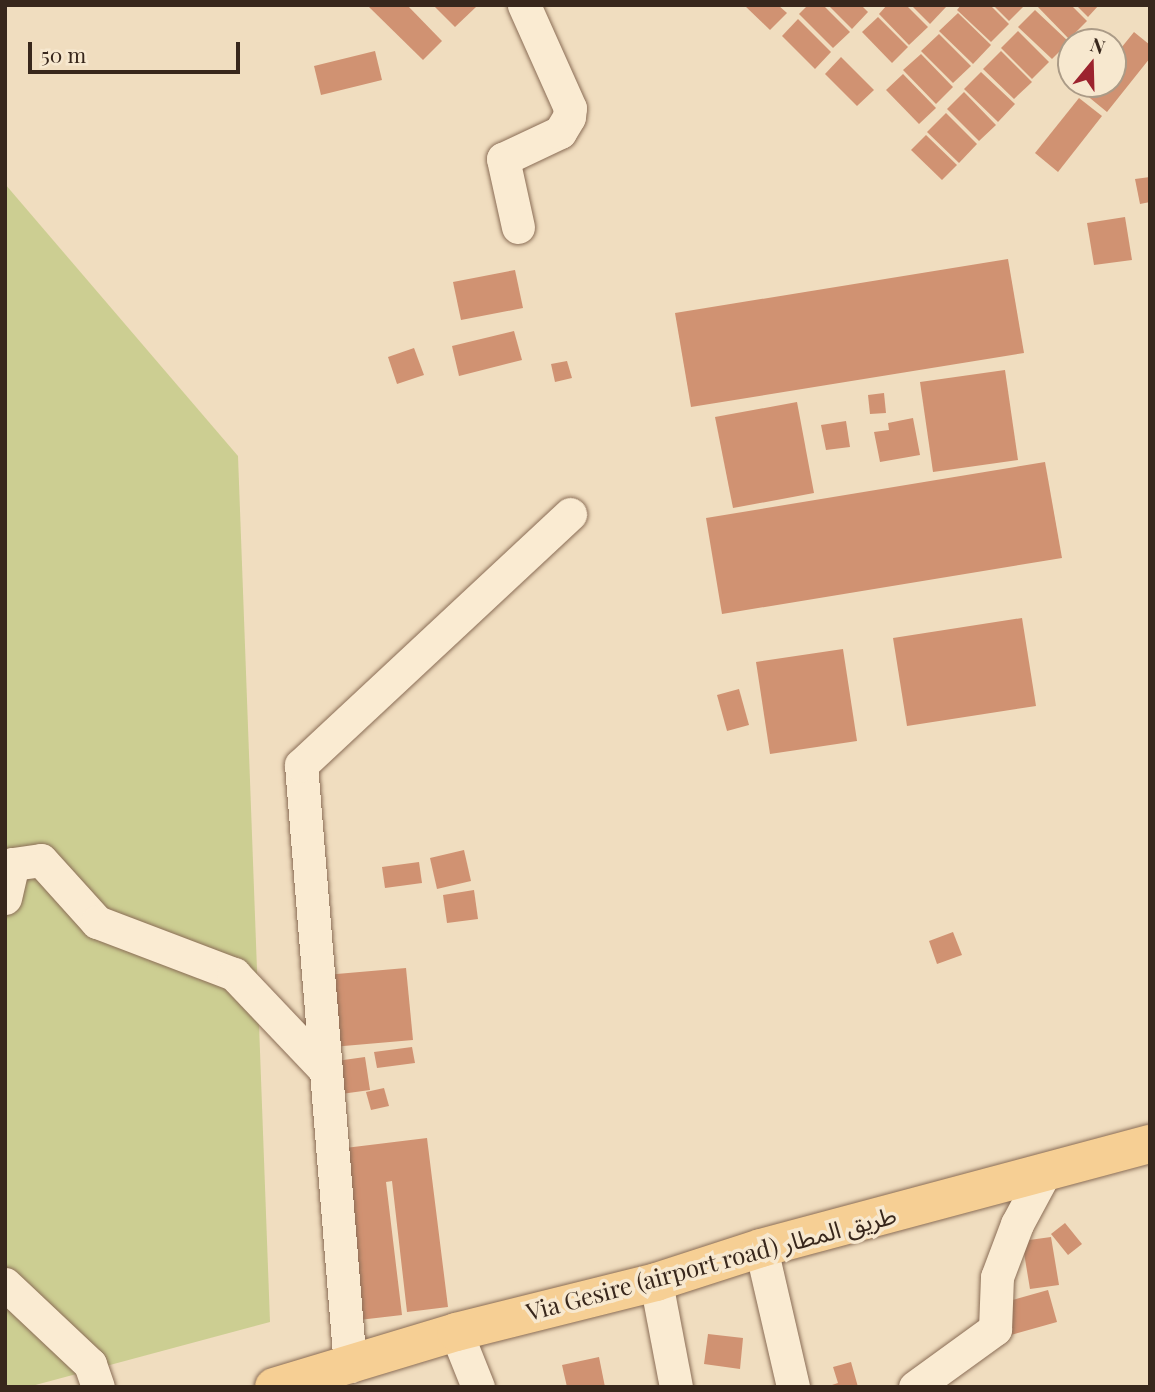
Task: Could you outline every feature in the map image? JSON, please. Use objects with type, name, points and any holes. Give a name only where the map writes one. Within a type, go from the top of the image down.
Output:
[{"type":"main road","name":"Via Gesire (airport road) طريق المطار","points":[[274,1387],[456,1332],[656,1282],[761,1248],[1150,1144]]},
{"type":"street","points":[[518,227],[503,159],[560,132],[570,108],[524,5]]},
{"type":"street","points":[[350,1366],[324,1069],[302,765],[570,514]]},
{"type":"street","points":[[5,898],[13,864],[41,860],[97,922],[234,974],[324,1069]]},
{"type":"street","points":[[915,1387],[995,1329],[997,1277],[1017,1224],[1045,1172]]},
{"type":"street","points":[[761,1248],[793,1387]]},
{"type":"street","points":[[656,1282],[676,1387]]},
{"type":"street","points":[[5,1284],[90,1364],[98,1387]]},
{"type":"street","points":[[456,1332],[478,1387]]},
{"type":"green space","points":[[5,184],[238,456],[270,1322],[28,1387],[5,1387]]},
{"type":"building","points":[[407,5],[442,41],[423,60],[369,7]]},
{"type":"building","points":[[433,5],[474,5],[476,7],[455,27]]},
{"type":"building","points":[[744,5],[778,5],[787,13],[770,30]]},
{"type":"building","points":[[808,5],[823,5],[850,32],[833,48],[799,14]]},
{"type":"building","points":[[828,5],[861,5],[868,12],[852,29]]},
{"type":"building","points":[[887,5],[906,5],[928,27],[909,45],[879,14]]},
{"type":"building","points":[[911,5],[945,5],[946,7],[930,24]]},
{"type":"building","points":[[961,5],[990,5],[1009,24],[991,42],[957,10]]},
{"type":"building","points":[[993,5],[1025,5],[1009,21]]},
{"type":"building","points":[[1036,5],[1071,5],[1087,21],[1080,28],[1058,28]]},
{"type":"building","points":[[1076,5],[1099,5],[1088,17]]},
{"type":"building","points":[[1035,10],[1057,31],[1057,54],[1052,59],[1018,27]]},
{"type":"building","points":[[958,13],[991,45],[973,64],[939,31]]},
{"type":"building","points":[[878,17],[908,47],[892,63],[862,32]]},
{"type":"building","points":[[798,19],[831,52],[815,69],[782,36]]},
{"type":"building","points":[[1018,31],[1049,62],[1032,79],[1001,48]]},
{"type":"building","points":[[1134,32],[1150,45],[1150,58],[1127,87],[1127,41]]},
{"type":"building","points":[[939,34],[971,66],[953,83],[921,51]]},
{"type":"building","points":[[375,51],[382,80],[321,95],[314,66]]},
{"type":"building","points":[[1001,51],[1032,82],[1014,99],[983,69]]},
{"type":"building","points":[[921,54],[953,87],[936,104],[903,70]]},
{"type":"building","points":[[841,57],[874,90],[857,106],[825,74]]},
{"type":"building","points":[[981,72],[1015,104],[998,122],[964,89]]},
{"type":"building","points":[[903,74],[936,108],[919,124],[886,90]]},
{"type":"building","points":[[964,92],[996,125],[979,141],[947,109]]},
{"type":"building","points":[[1079,98],[1102,116],[1058,172],[1035,153]]},
{"type":"building","points":[[1090,98],[1118,98],[1107,112]]},
{"type":"building","points":[[946,113],[977,144],[959,163],[927,132]]},
{"type":"building","points":[[926,135],[957,165],[942,180],[911,150]]},
{"type":"building","points":[[1150,177],[1150,202],[1140,204],[1135,179]]},
{"type":"building","points":[[1125,217],[1132,260],[1094,265],[1087,223]]},
{"type":"building","points":[[1008,259],[1024,353],[691,407],[675,313]]},
{"type":"building","points":[[515,270],[523,308],[461,320],[453,282]]},
{"type":"building","points":[[514,331],[522,360],[459,376],[452,346]]},
{"type":"building","points":[[414,348],[424,375],[397,384],[388,357]]},
{"type":"building","points":[[567,361],[572,378],[555,382],[551,364]]},
{"type":"building","points":[[1005,370],[1018,460],[933,472],[920,382]]},
{"type":"building","points":[[884,393],[886,413],[870,414],[868,395]]},
{"type":"building","points":[[797,402],[814,493],[733,508],[715,417]]},
{"type":"building","points":[[913,418],[920,455],[880,462],[874,432],[889,430],[888,423]]},
{"type":"building","points":[[846,421],[850,447],[826,450],[821,425]]},
{"type":"building","points":[[1045,462],[1062,558],[722,614],[706,518]]},
{"type":"building","points":[[1022,618],[1036,706],[907,726],[893,638]]},
{"type":"building","points":[[843,649],[857,741],[770,754],[756,662]]},
{"type":"building","points":[[739,689],[749,725],[727,731],[717,695]]},
{"type":"building","points":[[464,850],[471,881],[437,889],[430,858]]},
{"type":"building","points":[[419,862],[422,883],[385,888],[382,867]]},
{"type":"building","points":[[474,890],[478,919],[447,923],[443,895]]},
{"type":"building","points":[[953,932],[962,955],[937,964],[929,941]]},
{"type":"building","points":[[406,968],[413,1040],[332,1047],[325,975]]},
{"type":"building","points":[[412,1047],[415,1063],[377,1068],[374,1052]]},
{"type":"building","points":[[365,1057],[370,1090],[334,1095],[329,1062]]},
{"type":"building","points":[[384,1088],[389,1106],[371,1110],[366,1092]]},
{"type":"building","points":[[427,1138],[448,1307],[407,1312],[392,1181],[386,1182],[402,1315],[359,1320],[337,1149]]},
{"type":"building","points":[[1065,1223],[1082,1244],[1068,1255],[1051,1234]]},
{"type":"building","points":[[1051,1237],[1059,1285],[1030,1289],[1022,1241]]},
{"type":"building","points":[[1048,1290],[1057,1322],[1007,1336],[998,1304]]},
{"type":"building","points":[[708,1334],[743,1338],[740,1369],[704,1364]]},
{"type":"building","points":[[599,1357],[605,1387],[567,1387],[562,1365]]},
{"type":"building","points":[[851,1362],[858,1387],[826,1387],[838,1383],[833,1367]]}]
